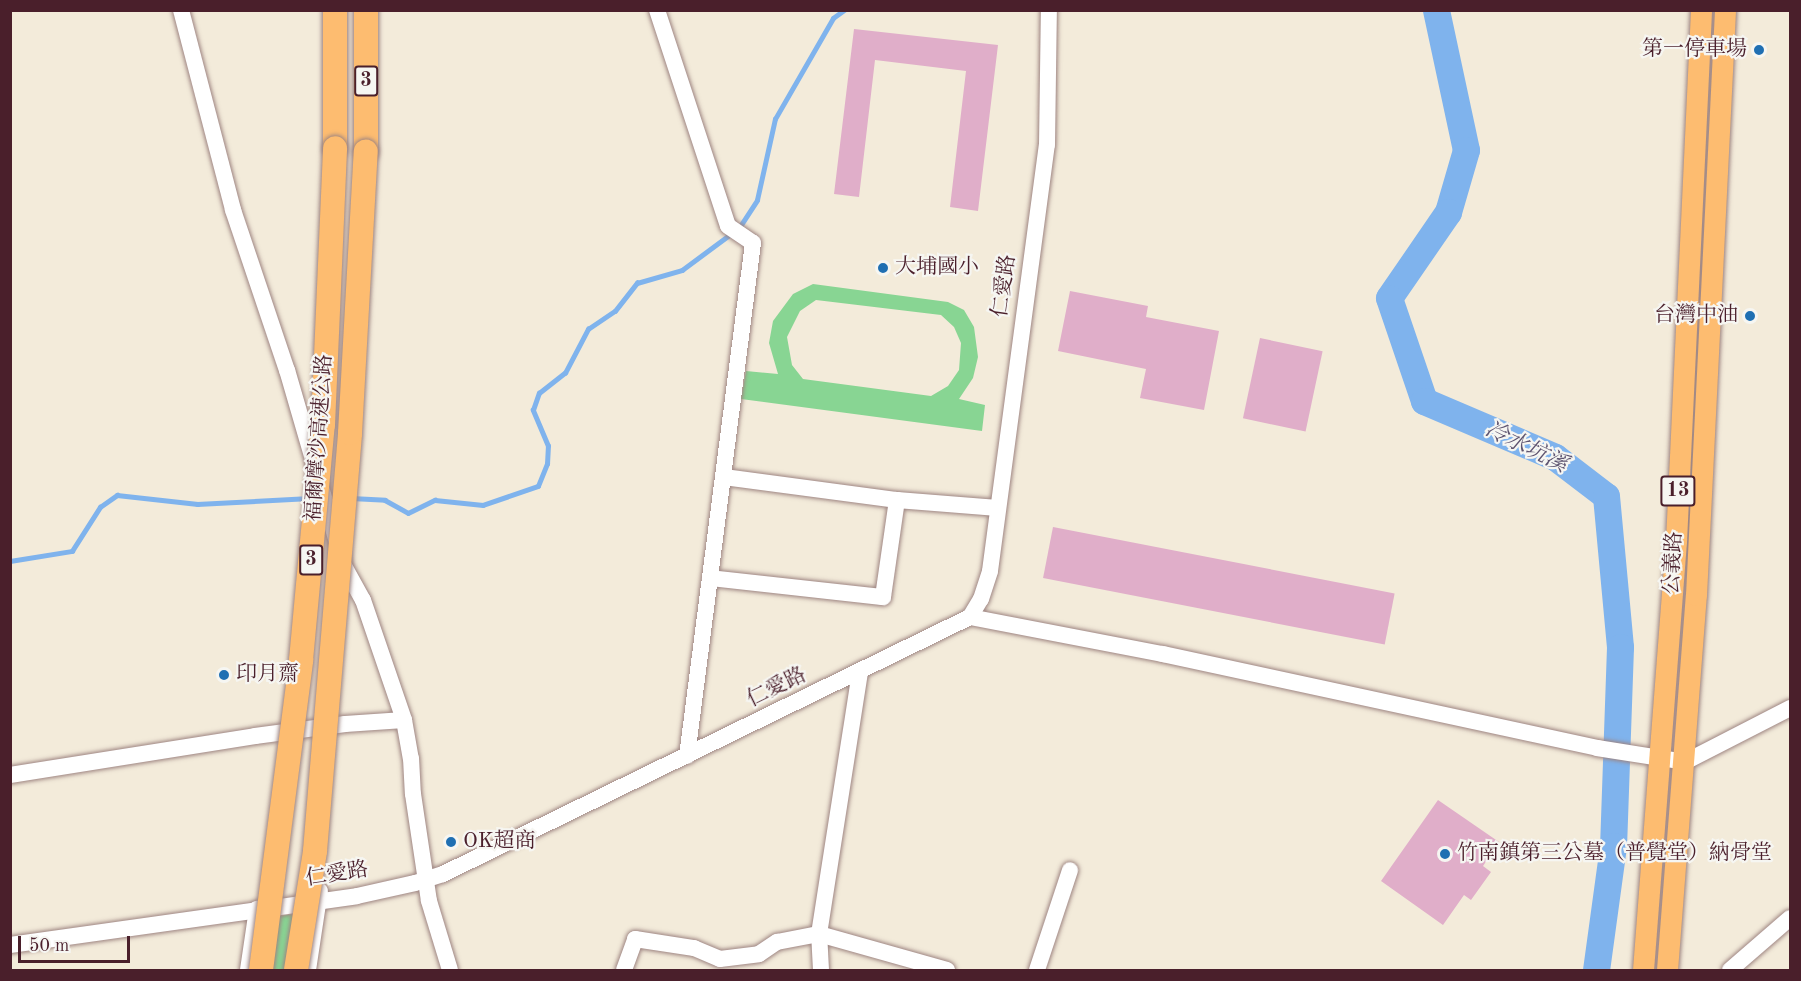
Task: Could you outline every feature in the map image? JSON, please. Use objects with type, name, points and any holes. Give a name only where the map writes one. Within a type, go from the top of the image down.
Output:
[{"type":"highway","name":"福爾摩沙高速公路","points":[[261,970],[301,660],[324,425],[336,148],[335,10]]},
{"type":"highway","name":"福爾摩沙高速公路","points":[[296,970],[316,840],[350,433],[366,151],[366,10]]},
{"type":"main road","name":"公義路","points":[[1643,970],[1651,757],[1676,541],[1701,10]]},
{"type":"main road","name":"公義路","points":[[1666,970],[1685,762],[1725,10]]},
{"type":"main road","points":[[1686,294],[1711,292]]},
{"type":"street","points":[[181,10],[233,210],[287,370],[344,566],[363,600],[404,720],[429,901],[450,970]]},
{"type":"street","points":[[657,10],[728,226],[753,243],[687,756]]},
{"type":"street","name":"仁愛路","points":[[10,945],[357,896],[443,874],[860,673],[970,617],[981,599],[990,571],[1047,145],[1049,10]]},
{"type":"street","points":[[1696,104],[1720,104]]},
{"type":"street","points":[[724,477],[897,500],[998,508]]},
{"type":"street","points":[[248,970],[282,732],[307,500],[322,491]]},
{"type":"street","points":[[710,578],[883,597],[897,500]]},
{"type":"street","points":[[308,970],[319,901],[336,725],[344,566]]},
{"type":"street","points":[[970,617],[1163,654],[1597,748],[1685,762],[1791,708]]},
{"type":"street","points":[[821,970],[819,934],[860,673]]},
{"type":"street","points":[[10,775],[282,732],[404,720]]},
{"type":"street","points":[[1037,970],[1070,870]]},
{"type":"street","points":[[1730,970],[1791,918]]},
{"type":"street","points":[[624,970],[635,939],[694,948],[720,959],[759,954],[777,942],[819,934],[917,966],[947,970]]},
{"type":"green space","points":[[813,284],[948,302],[964,310],[974,327],[978,357],[973,378],[959,399],[985,405],[982,431],[741,399],[746,371],[778,374],[769,343],[773,321],[793,294]],"holes":[[[816,300],[941,315],[954,327],[961,343],[959,370],[948,386],[931,396],[803,379],[792,365],[787,337],[800,311]]]},
{"type":"green space","points":[[311,912],[302,970],[254,970],[262,918]]},
{"type":"building","points":[[854,29],[998,45],[978,211],[950,207],[966,71],[875,60],[859,197],[834,194]]},
{"type":"building","points":[[1070,291],[1148,306],[1146,317],[1219,331],[1204,410],[1140,398],[1146,369],[1058,351]]},
{"type":"building","points":[[1260,338],[1323,351],[1306,432],[1243,418]]},
{"type":"building","points":[[1053,527],[1395,593],[1385,644],[1043,578]]},
{"type":"building","name":"竹南鎮第三公墓（普覺堂）納骨堂","points":[[1438,800],[1499,842],[1483,866],[1491,872],[1471,900],[1464,895],[1443,925],[1381,881]]},
{"type":"waterway","points":[[739,228],[757,200],[775,119],[833,18],[844,10]]},
{"type":"waterway","name":"冷水坑溪","points":[[1436,10],[1466,150],[1448,212],[1389,298],[1424,401],[1555,457],[1606,496],[1620,647],[1613,846],[1596,970]]},
{"type":"waterway","points":[[351,498],[385,500],[408,513],[435,500],[483,505],[538,486],[547,464],[548,446],[533,410],[539,393],[565,373],[588,329],[615,311],[637,283],[682,270],[732,233]]},
{"type":"waterway","points":[[10,561],[72,551],[100,507],[117,495],[197,504],[310,498]]},
{"type":"place","name":"第一停車場","points":[[1759,50]]},
{"type":"place","name":"大埔國小","points":[[883,268]]},
{"type":"place","name":"台灣中油","points":[[1750,316]]},
{"type":"place","name":"印月齋","points":[[224,675]]},
{"type":"place","name":"OK超商","points":[[451,842]]},
{"type":"place","name":"竹南鎮第三公墓（普覺堂）納骨堂","points":[[1445,854]]}]
